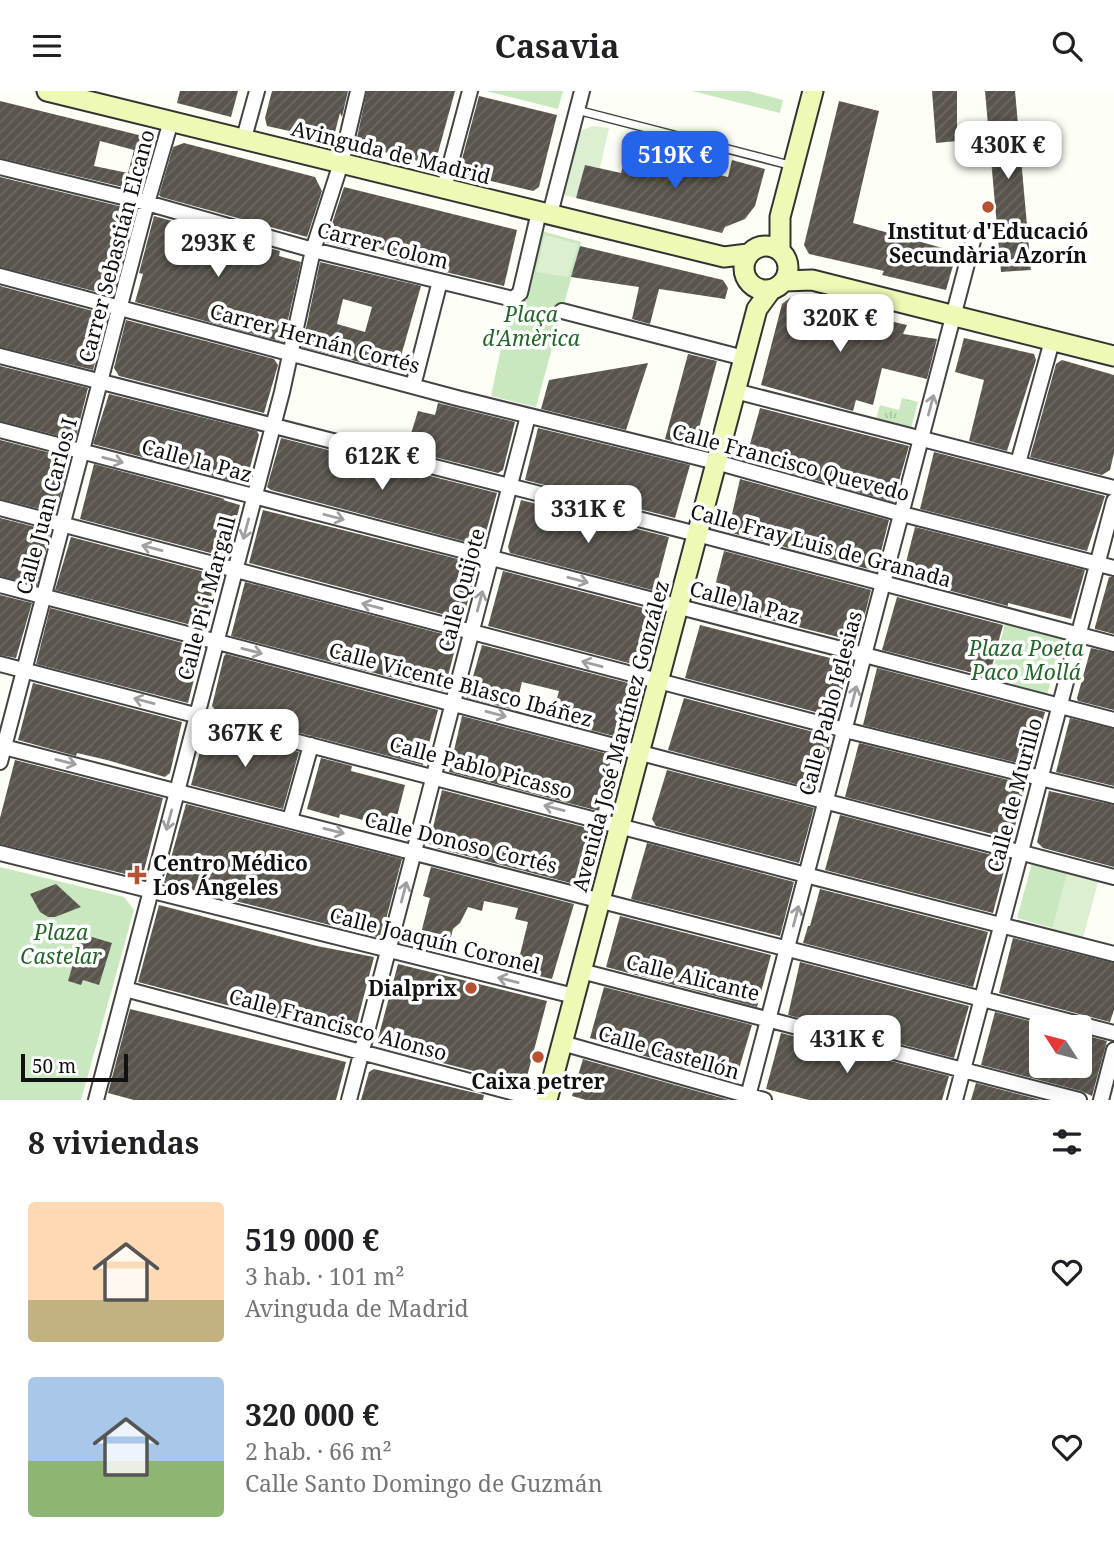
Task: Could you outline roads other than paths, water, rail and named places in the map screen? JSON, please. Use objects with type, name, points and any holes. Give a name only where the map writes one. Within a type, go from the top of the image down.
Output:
[{"type":"street","name":"Avinguda de Madrid","points":[[47,91],[1114,356]]},
{"type":"street","points":[[244,138],[257,91]]},
{"type":"street","name":"Calle Pi i Margall","points":[[96,1100],[282,392],[313,250],[341,163],[358,91]]},
{"type":"street","points":[[444,188],[470,91]]},
{"type":"street","points":[[545,213],[582,91]]},
{"type":"street","points":[[767,268],[813,91]]},
{"type":"street","name":"Carrer Sebastián Elcano","points":[[102,383],[147,203],[171,121]]},
{"type":"street","name":"Carrer Colom","points":[[0,167],[147,203],[313,250],[513,299],[520,293],[545,213]]},
{"type":"street","name":"Calle Pablo Iglesias","points":[[748,1098],[974,237]]},
{"type":"street","name":"Avenida José Martínez González","points":[[547,1100],[767,268]]},
{"type":"street","name":"Carrer Hernán Cortés","points":[[0,276],[457,398]]},
{"type":"street","points":[[414,386],[440,281]]},
{"type":"street","points":[[562,311],[746,350]]},
{"type":"street","points":[[1018,463],[1052,341]]},
{"type":"street","name":"Calle Fray Luis de Granada","points":[[0,356],[697,534],[1114,645]]},
{"type":"street","name":"Calle Juan Carlos I","points":[[0,762],[2,746],[102,383]]},
{"type":"street","points":[[735,391],[1114,488]]},
{"type":"street","name":"Calle Francisco Quevedo","points":[[457,398],[1114,568]]},
{"type":"street","name":"Calle Quijote","points":[[349,1100],[528,416]]},
{"type":"street","name":"Calle la Paz","points":[[0,430],[1114,720]]},
{"type":"street","name":"Calle de Murillo","points":[[955,1100],[1114,501]]},
{"type":"street","points":[[0,508],[845,730],[1114,796]]},
{"type":"street","name":"Calle Vicente Blasco Ibáñez","points":[[0,585],[1114,877]]},
{"type":"street","name":"Calle Pablo Picasso","points":[[0,664],[1114,954]]},
{"type":"street","points":[[290,820],[311,745]]},
{"type":"street","name":"Calle Donoso Cortés","points":[[2,746],[1114,1033]]},
{"type":"street","name":"Calle Joaquín Coronel","points":[[0,853],[575,996]]},
{"type":"street","name":"Calle Alicante","points":[[581,971],[1079,1100]]},
{"type":"street","name":"Calle Francisco Alonso","points":[[125,989],[541,1100]]},
{"type":"street","name":"Calle Castellón","points":[[562,1043],[748,1098],[764,1100]]},
{"type":"street","points":[[1101,1100],[1114,1051]]},
{"type":"lane","points":[[577,110],[793,166]]},
{"type":"place","name":"Institut d'Educació Secundària Azorín","points":[[988,207]]},
{"type":"place","name":"Centro Médico Los Ángeles","points":[[137,875]]},
{"type":"place","name":"Dialprix","points":[[471,988]]},
{"type":"place","name":"Caixa petrer","points":[[538,1057]]},
{"type":"park label","name":"Plaça d'Amèrica","points":[[531,326]]},
{"type":"park label","name":"Plaza Poeta Paco Mollá","points":[[1026,660]]},
{"type":"park label","name":"Plaza Castelar","points":[[61,944]]}]
